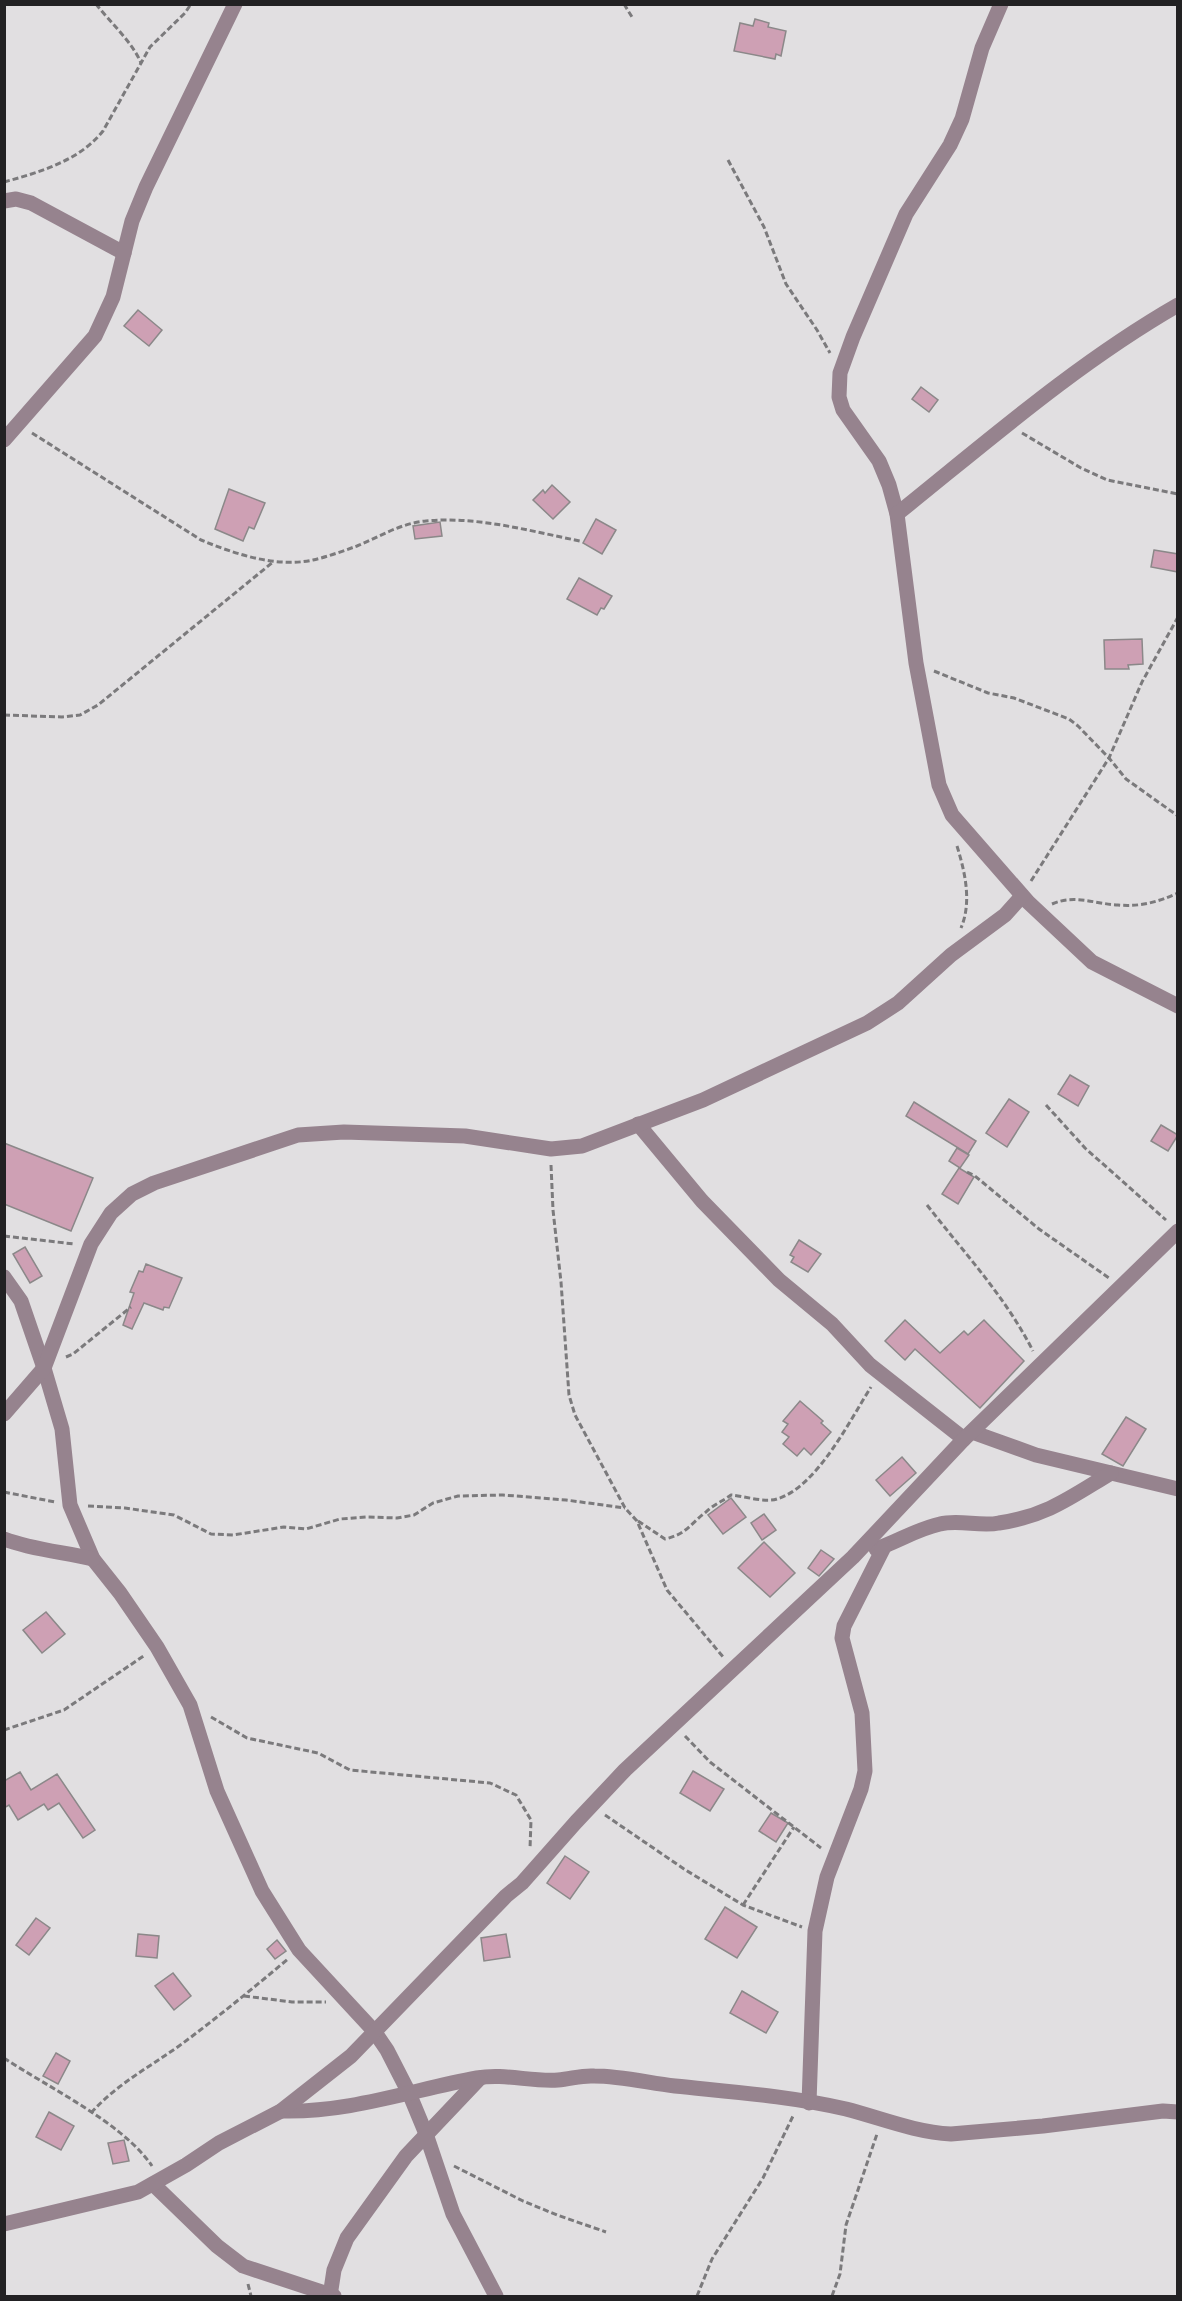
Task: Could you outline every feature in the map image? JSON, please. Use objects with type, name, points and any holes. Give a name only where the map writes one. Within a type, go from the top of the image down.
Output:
[{"type":"street","points":[[4,440],[95,336],[113,297],[132,221],[235,4]]},
{"type":"street","points":[[1001,4],[982,48],[962,119],[950,145],[906,214],[853,337],[840,373],[839,397],[843,410],[879,461],[889,484],[897,514],[916,663],[939,785],[952,815],[1022,896],[1092,962],[1153,991],[1178,1006]]},
{"type":"street","points":[[4,201],[16,199],[31,203],[124,253]]},
{"type":"street","points":[[897,514],[1008,424],[1135,330],[1178,304]]},
{"type":"street","points":[[4,1414],[46,1364],[91,1244],[111,1213],[140,1190],[154,1183],[298,1136],[344,1132],[465,1136],[551,1149],[582,1146],[703,1100],[867,1023],[898,1003],[951,955],[1005,915],[1022,896]]},
{"type":"street","points":[[638,1124],[702,1201],[779,1280],[832,1324],[870,1365],[968,1436],[1178,1489]]},
{"type":"street","points":[[4,2223],[125,2196],[157,2181],[219,2143],[281,2111],[332,2073],[522,1882],[591,1805],[853,1557],[968,1436],[1121,1286],[1175,1227]]},
{"type":"street","points":[[4,1277],[21,1301],[46,1364],[62,1429],[70,1505],[93,1559],[120,1593],[157,1647],[190,1706],[217,1791],[262,1891],[299,1950],[374,2031],[387,2050],[409,2093],[426,2134],[453,2214],[496,2296]]},
{"type":"street","points":[[853,1557],[941,1524],[996,1524],[1036,1515],[1063,1504],[1111,1473]]},
{"type":"street","points":[[4,1539],[19,1545],[64,1551],[93,1559]]},
{"type":"street","points":[[805,2102],[815,1932],[827,1877],[861,1789],[865,1772],[862,1713],[842,1638],[844,1626],[884,1546]]},
{"type":"street","points":[[281,2111],[318,2110],[480,2078],[499,2076],[558,2080],[596,2076],[805,2102],[846,2109],[920,2131],[951,2134],[1043,2126],[1163,2111],[1178,2112]]},
{"type":"street","points":[[157,2181],[217,2246],[243,2266],[332,2296],[334,2270],[347,2238],[392,2174],[426,2134],[480,2078]]},
{"type":"path","points":[[96,4],[136,50],[141,63]]},
{"type":"path","points":[[4,182],[68,160],[94,142],[103,131],[150,47],[185,13],[191,4]]},
{"type":"path","points":[[624,4],[632,17]]},
{"type":"path","points":[[728,160],[756,211],[786,284],[817,330],[840,373]]},
{"type":"path","points":[[18,424],[201,540],[223,549],[274,562],[312,560],[357,546],[393,529],[424,521],[451,520],[501,525],[580,542]]},
{"type":"path","points":[[1008,424],[1081,468],[1107,480],[1178,494]]},
{"type":"path","points":[[4,715],[71,716],[80,715],[98,705],[274,562]]},
{"type":"path","points":[[1022,896],[1109,758],[1142,682],[1178,616]]},
{"type":"path","points":[[916,663],[988,693],[1014,698],[1069,719],[1109,758],[1126,779],[1178,816]]},
{"type":"path","points":[[952,815],[951,830],[964,875],[966,901],[964,919],[960,929]]},
{"type":"path","points":[[1038,912],[1056,902],[1072,898],[1136,906],[1157,902],[1178,893]]},
{"type":"path","points":[[1046,1105],[1101,1164],[1175,1227]]},
{"type":"path","points":[[551,1149],[553,1210],[569,1395],[575,1415],[625,1508],[637,1521],[665,1539],[692,1526],[704,1512],[731,1495],[775,1500],[793,1492],[809,1477],[838,1442],[872,1386],[874,1376],[870,1365]]},
{"type":"path","points":[[967,1172],[1073,1255],[1121,1286]]},
{"type":"path","points":[[927,1205],[997,1290],[1019,1323],[1041,1366]]},
{"type":"path","points":[[4,1236],[91,1244]]},
{"type":"path","points":[[46,1364],[73,1354],[131,1307]]},
{"type":"path","points":[[4,1492],[70,1505],[125,1508],[174,1515],[211,1534],[233,1535],[269,1528],[306,1529],[340,1519],[397,1518],[414,1515],[433,1503],[458,1496],[503,1495],[625,1508]]},
{"type":"path","points":[[637,1521],[667,1590],[733,1669]]},
{"type":"path","points":[[4,1730],[64,1710],[157,1647]]},
{"type":"path","points":[[190,1706],[247,1738],[318,1753],[350,1770],[490,1783],[516,1794],[531,1820],[530,1851]]},
{"type":"path","points":[[673,1725],[710,1762],[834,1858]]},
{"type":"path","points":[[591,1805],[684,1869],[743,1905],[815,1932]]},
{"type":"path","points":[[743,1905],[794,1827]]},
{"type":"path","points":[[91,2113],[106,2097],[135,2074],[176,2048],[299,1950]]},
{"type":"path","points":[[244,1995],[309,2003],[346,2000]]},
{"type":"path","points":[[4,2058],[121,2133],[143,2152],[157,2181]]},
{"type":"path","points":[[698,2296],[712,2259],[763,2178],[805,2102]]},
{"type":"path","points":[[832,2296],[840,2274],[846,2225],[882,2120]]},
{"type":"path","points":[[431,2154],[531,2205],[606,2232]]},
{"type":"building","points":[[755,19],[769,23],[768,27],[786,31],[781,56],[776,54],[775,59],[734,51],[740,23],[753,26]]},
{"type":"building","points":[[138,310],[162,330],[149,346],[124,326]]},
{"type":"building","points":[[921,387],[938,400],[929,412],[912,399]]},
{"type":"building","points":[[552,485],[570,502],[553,519],[533,500],[543,490],[545,493]]},
{"type":"building","points":[[229,489],[265,503],[254,529],[249,527],[243,541],[215,529]]},
{"type":"building","points":[[596,519],[616,530],[602,554],[583,543]]},
{"type":"building","points":[[440,522],[442,536],[415,539],[413,526]]},
{"type":"building","points":[[1154,550],[1178,554],[1178,572],[1151,567]]},
{"type":"building","points":[[579,578],[612,596],[597,615],[567,599]]},
{"type":"building","points":[[1142,639],[1143,664],[1128,665],[1129,669],[1105,669],[1104,640]]},
{"type":"building","points":[[1070,1075],[1089,1086],[1078,1106],[1058,1094]]},
{"type":"building","points":[[1009,1099],[1029,1112],[1007,1147],[986,1133]]},
{"type":"building","points":[[914,1102],[976,1141],[968,1154],[906,1116]]},
{"type":"building","points":[[1161,1125],[1178,1135],[1168,1151],[1151,1141]]},
{"type":"building","points":[[4,1143],[93,1178],[71,1231],[4,1204]]},
{"type":"building","points":[[957,1148],[969,1155],[960,1168],[949,1161]]},
{"type":"building","points":[[959,1168],[974,1177],[958,1204],[942,1194]]},
{"type":"building","points":[[799,1240],[821,1254],[808,1272],[791,1262],[794,1257],[790,1255]]},
{"type":"building","points":[[25,1247],[42,1276],[30,1283],[13,1254]]},
{"type":"building","points":[[146,1264],[182,1278],[169,1308],[164,1307],[163,1310],[144,1303],[132,1329],[123,1325],[134,1293],[130,1292],[139,1271],[143,1272]]},
{"type":"building","points":[[905,1320],[940,1353],[964,1331],[968,1335],[984,1320],[1024,1361],[980,1408],[915,1349],[905,1360],[885,1341]]},
{"type":"building","points":[[800,1401],[823,1421],[821,1423],[831,1432],[811,1455],[804,1448],[797,1456],[783,1444],[789,1437],[782,1432],[788,1424],[783,1421]]},
{"type":"building","points":[[1126,1417],[1146,1429],[1123,1466],[1102,1454]]},
{"type":"building","points":[[902,1457],[916,1473],[890,1496],[876,1480]]},
{"type":"building","points":[[731,1498],[746,1517],[723,1534],[708,1515]]},
{"type":"building","points":[[764,1514],[776,1530],[762,1540],[751,1523]]},
{"type":"building","points":[[764,1542],[795,1573],[770,1597],[738,1568]]},
{"type":"building","points":[[821,1550],[834,1559],[819,1576],[808,1568]]},
{"type":"building","points":[[46,1612],[65,1634],[42,1653],[23,1630]]},
{"type":"building","points":[[693,1771],[724,1789],[710,1811],[680,1793]]},
{"type":"building","points":[[20,1772],[31,1790],[57,1774],[95,1830],[83,1838],[59,1803],[48,1810],[44,1804],[18,1820],[9,1805],[4,1808],[4,1781]]},
{"type":"building","points":[[771,1813],[788,1823],[776,1842],[759,1831]]},
{"type":"building","points":[[565,1856],[589,1872],[570,1899],[547,1883]]},
{"type":"building","points":[[725,1907],[757,1927],[737,1958],[705,1939]]},
{"type":"building","points":[[36,1918],[50,1928],[29,1955],[16,1945]]},
{"type":"building","points":[[138,1934],[159,1936],[157,1958],[136,1956]]},
{"type":"building","points":[[506,1934],[510,1957],[484,1961],[481,1938]]},
{"type":"building","points":[[277,1940],[286,1951],[275,1959],[267,1949]]},
{"type":"building","points":[[173,1973],[191,1996],[174,2010],[155,1986]]},
{"type":"building","points":[[742,1991],[778,2012],[766,2033],[730,2013]]},
{"type":"building","points":[[56,2053],[70,2061],[58,2084],[43,2076]]},
{"type":"building","points":[[49,2112],[74,2126],[61,2150],[36,2137]]},
{"type":"building","points":[[124,2140],[129,2161],[113,2164],[108,2143]]}]
